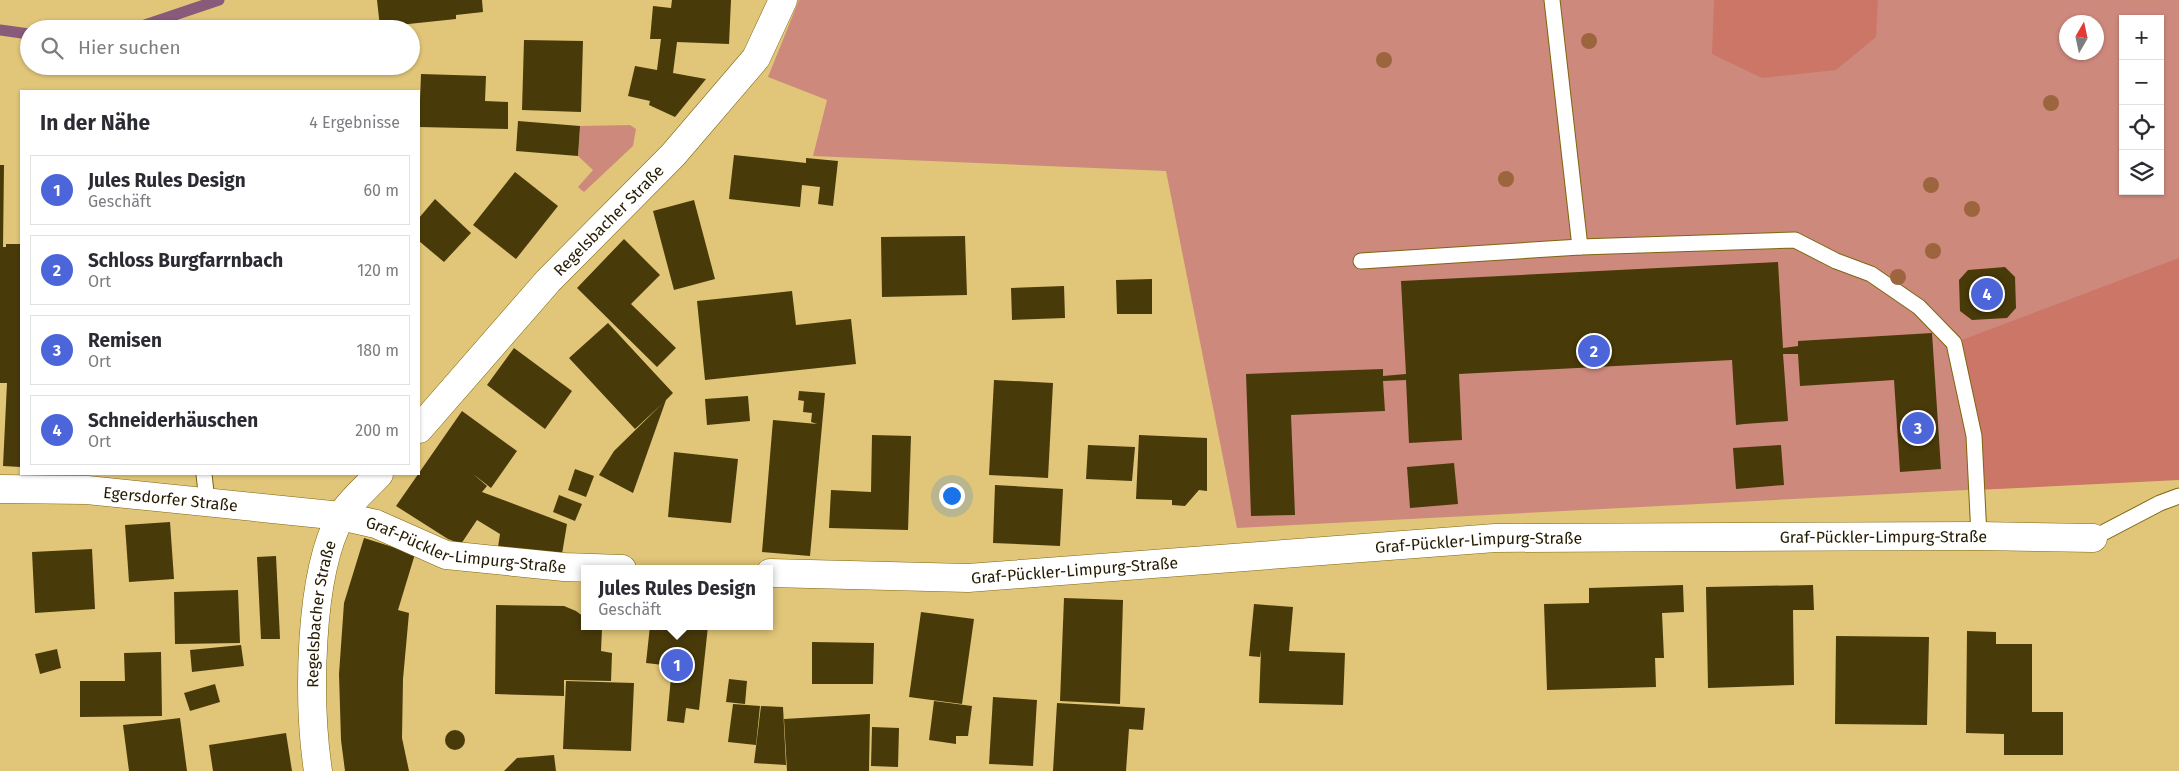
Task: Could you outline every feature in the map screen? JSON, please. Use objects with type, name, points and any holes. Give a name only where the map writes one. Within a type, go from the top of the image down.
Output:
[{"type":"street","name":"Regelsbacher Straße","points":[[420,428],[548,280],[673,155],[756,58],[783,0]]},
{"type":"street","name":"Regelsbacher Straße","points":[[318,771],[313,739],[314,636],[323,564],[341,516],[378,475]]},
{"type":"street","name":"Egersdorfer Straße","points":[[0,489],[87,482],[207,502],[341,516]]},
{"type":"street","name":"Graf-Pückler-Limpurg-Straße","points":[[341,516],[376,524],[446,555],[581,568]]},
{"type":"street","name":"Graf-Pückler-Limpurg-Straße","points":[[773,572],[968,578],[1495,538],[1978,536],[2093,538]]},
{"type":"lane","points":[[1552,0],[1580,247]]},
{"type":"lane","points":[[1361,261],[1580,247],[1795,240],[1836,262],[1871,274],[1919,306],[1954,343],[1974,436],[1978,536]]},
{"type":"lane","points":[[204,475],[207,502]]},
{"type":"lane","name":"Graf-Pückler-Limpurg-Straße","points":[[2093,538],[2160,503],[2179,496]]},
{"type":"shaded area","points":[[799,0],[2179,0],[2179,479],[1237,528],[1166,171],[813,156],[827,100],[768,77]]},
{"type":"shaded area","points":[[1714,0],[1878,0],[1876,37],[1836,70],[1762,78],[1712,54]]},
{"type":"shaded area","points":[[630,125],[636,129],[633,146],[584,192],[578,187],[593,170],[578,156],[580,126]]},
{"type":"shaded area","points":[[2179,258],[2179,480],[1976,490],[1954,343]]},
{"type":"building","points":[[377,0],[482,0],[483,12],[456,15],[456,19],[420,23],[420,20],[379,20]]},
{"type":"building","points":[[672,0],[731,0],[729,44],[677,42],[673,73],[706,79],[675,117],[649,105],[650,101],[628,96],[635,66],[657,70],[661,39],[650,39],[653,6],[671,8]]},
{"type":"building","points":[[524,40],[583,41],[581,112],[522,110]]},
{"type":"building","points":[[421,74],[486,76],[485,101],[508,102],[508,129],[420,127]]},
{"type":"building","points":[[518,121],[580,126],[578,156],[516,151]]},
{"type":"building","points":[[734,155],[806,163],[806,158],[838,161],[833,206],[818,204],[820,187],[802,185],[800,207],[729,199]]},
{"type":"building","points":[[0,165],[4,165],[3,247],[6,247],[6,244],[20,244],[20,467],[3,466],[7,383],[0,383]]},
{"type":"building","points":[[515,172],[558,206],[516,259],[473,225]]},
{"type":"building","points":[[435,199],[471,233],[444,262],[420,242],[420,217]]},
{"type":"building","points":[[694,200],[715,279],[674,290],[653,211]]},
{"type":"building","points":[[965,236],[967,295],[882,297],[881,237]]},
{"type":"building","points":[[624,239],[660,275],[631,304],[676,348],[657,367],[577,288]]},
{"type":"building","points":[[1778,262],[1783,348],[1798,346],[1798,341],[1932,333],[1941,469],[1900,472],[1894,380],[1800,386],[1798,354],[1783,354],[1788,421],[1736,425],[1732,360],[1459,374],[1462,440],[1409,443],[1406,380],[1383,381],[1385,411],[1291,415],[1295,515],[1251,516],[1246,374],[1383,369],[1383,376],[1406,374],[1401,281]]},
{"type":"building","points":[[2005,267],[2015,277],[2016,308],[2007,318],[1972,320],[1960,311],[1959,280],[1968,270]]},
{"type":"building","points":[[1152,279],[1152,314],[1117,314],[1116,280]]},
{"type":"building","points":[[1064,286],[1065,318],[1012,320],[1011,288]]},
{"type":"building","points":[[792,291],[796,325],[851,319],[856,364],[705,380],[697,301]]},
{"type":"building","points":[[608,323],[673,393],[666,400],[633,493],[599,475],[614,451],[663,403],[635,429],[569,358]]},
{"type":"building","points":[[514,348],[572,391],[545,429],[487,385]]},
{"type":"building","points":[[994,380],[1053,383],[1048,478],[989,475]]},
{"type":"building","points":[[799,391],[825,393],[810,556],[762,552],[773,420],[817,424],[811,422],[812,413],[803,412],[804,401],[798,400]]},
{"type":"building","points":[[748,396],[750,421],[707,425],[705,399]]},
{"type":"building","points":[[462,411],[517,451],[491,488],[473,474],[487,486],[482,492],[567,524],[562,554],[498,547],[500,534],[477,520],[461,544],[448,539],[396,506],[418,475],[420,475],[420,471]]},
{"type":"building","points":[[872,435],[911,436],[908,530],[829,528],[831,490],[871,492]]},
{"type":"building","points":[[1139,435],[1207,438],[1207,491],[1199,490],[1185,506],[1172,505],[1172,500],[1136,499]]},
{"type":"building","points":[[1088,445],[1135,447],[1132,481],[1086,479]]},
{"type":"building","points":[[1781,445],[1784,485],[1736,489],[1733,448]]},
{"type":"building","points":[[674,452],[738,459],[731,523],[668,517]]},
{"type":"building","points":[[1454,463],[1458,504],[1410,508],[1407,467]]},
{"type":"building","points":[[575,469],[594,476],[586,497],[568,490]]},
{"type":"building","points":[[995,485],[1063,489],[1060,546],[993,543]]},
{"type":"building","points":[[559,495],[582,504],[575,521],[553,512]]},
{"type":"building","points":[[170,522],[174,579],[129,582],[125,525]]},
{"type":"building","points":[[364,538],[415,554],[398,610],[409,613],[403,679],[402,738],[409,771],[345,771],[341,740],[339,674],[344,603]]},
{"type":"building","points":[[92,549],[95,609],[35,613],[32,552]]},
{"type":"building","points":[[276,556],[280,639],[261,639],[257,557]]},
{"type":"building","points":[[1683,585],[1684,612],[1662,613],[1664,658],[1655,658],[1656,687],[1547,690],[1544,604],[1589,603],[1589,588]]},
{"type":"building","points":[[1813,585],[1814,610],[1793,610],[1794,685],[1708,688],[1706,587]]},
{"type":"building","points":[[238,590],[240,643],[175,644],[174,592]]},
{"type":"building","points":[[1064,598],[1123,600],[1120,704],[1060,701]]},
{"type":"building","points":[[1254,604],[1293,607],[1289,651],[1345,653],[1343,705],[1259,703],[1261,650],[1260,657],[1249,656]]},
{"type":"building","points":[[496,605],[564,606],[581,615],[581,630],[602,630],[601,651],[612,653],[611,681],[564,680],[564,696],[495,694]]},
{"type":"building","points":[[921,612],[974,619],[962,704],[909,697]]},
{"type":"building","points":[[650,630],[708,630],[699,710],[686,708],[684,723],[667,721],[672,666],[646,663]]},
{"type":"building","points":[[1967,631],[1996,632],[1996,644],[2032,644],[2032,712],[2063,712],[2063,755],[2004,755],[2004,734],[1966,733]]},
{"type":"building","points":[[1836,636],[1929,637],[1927,725],[1835,724]]},
{"type":"building","points":[[812,642],[874,643],[873,684],[812,684]]},
{"type":"building","points":[[241,645],[244,666],[192,672],[190,650]]},
{"type":"building","points":[[57,649],[61,668],[40,674],[35,654]]},
{"type":"building","points":[[161,652],[162,716],[80,717],[80,681],[125,681],[124,653]]},
{"type":"building","points":[[729,679],[747,681],[745,704],[726,702]]},
{"type":"building","points":[[566,681],[634,683],[631,751],[563,749]]},
{"type":"building","points":[[215,684],[220,702],[190,711],[184,693]]},
{"type":"building","points":[[993,697],[1037,700],[1033,766],[989,764]]},
{"type":"building","points":[[934,701],[972,706],[968,736],[956,736],[956,744],[929,740]]},
{"type":"building","points":[[1057,703],[1145,708],[1143,730],[1129,729],[1126,771],[1053,771]]},
{"type":"building","points":[[733,704],[760,706],[756,745],[728,742]]},
{"type":"building","points":[[761,706],[783,707],[786,765],[754,763]]},
{"type":"building","points":[[870,714],[869,771],[787,771],[784,719]]},
{"type":"building","points":[[180,718],[187,771],[129,771],[123,725]]},
{"type":"building","points":[[872,727],[899,728],[898,767],[871,766]]},
{"type":"building","points":[[451,730],[459,730],[465,736],[465,744],[459,750],[451,750],[445,744],[445,736]]},
{"type":"building","points":[[286,733],[292,771],[213,771],[209,745]]},
{"type":"building","points":[[554,755],[556,771],[504,771],[517,758]]},
{"type":"waterway","points":[[160,20],[219,0]]},
{"type":"waterway","points":[[0,30],[20,33]]},
{"type":"place","name":"Schneiderhäuschen","points":[[1987,294]]},
{"type":"place","name":"Schloss Burgfarrnbach","points":[[1594,351]]},
{"type":"place","name":"Remisen","points":[[1918,428]]},
{"type":"place","name":"Jules Rules Design","points":[[677,665]]}]
